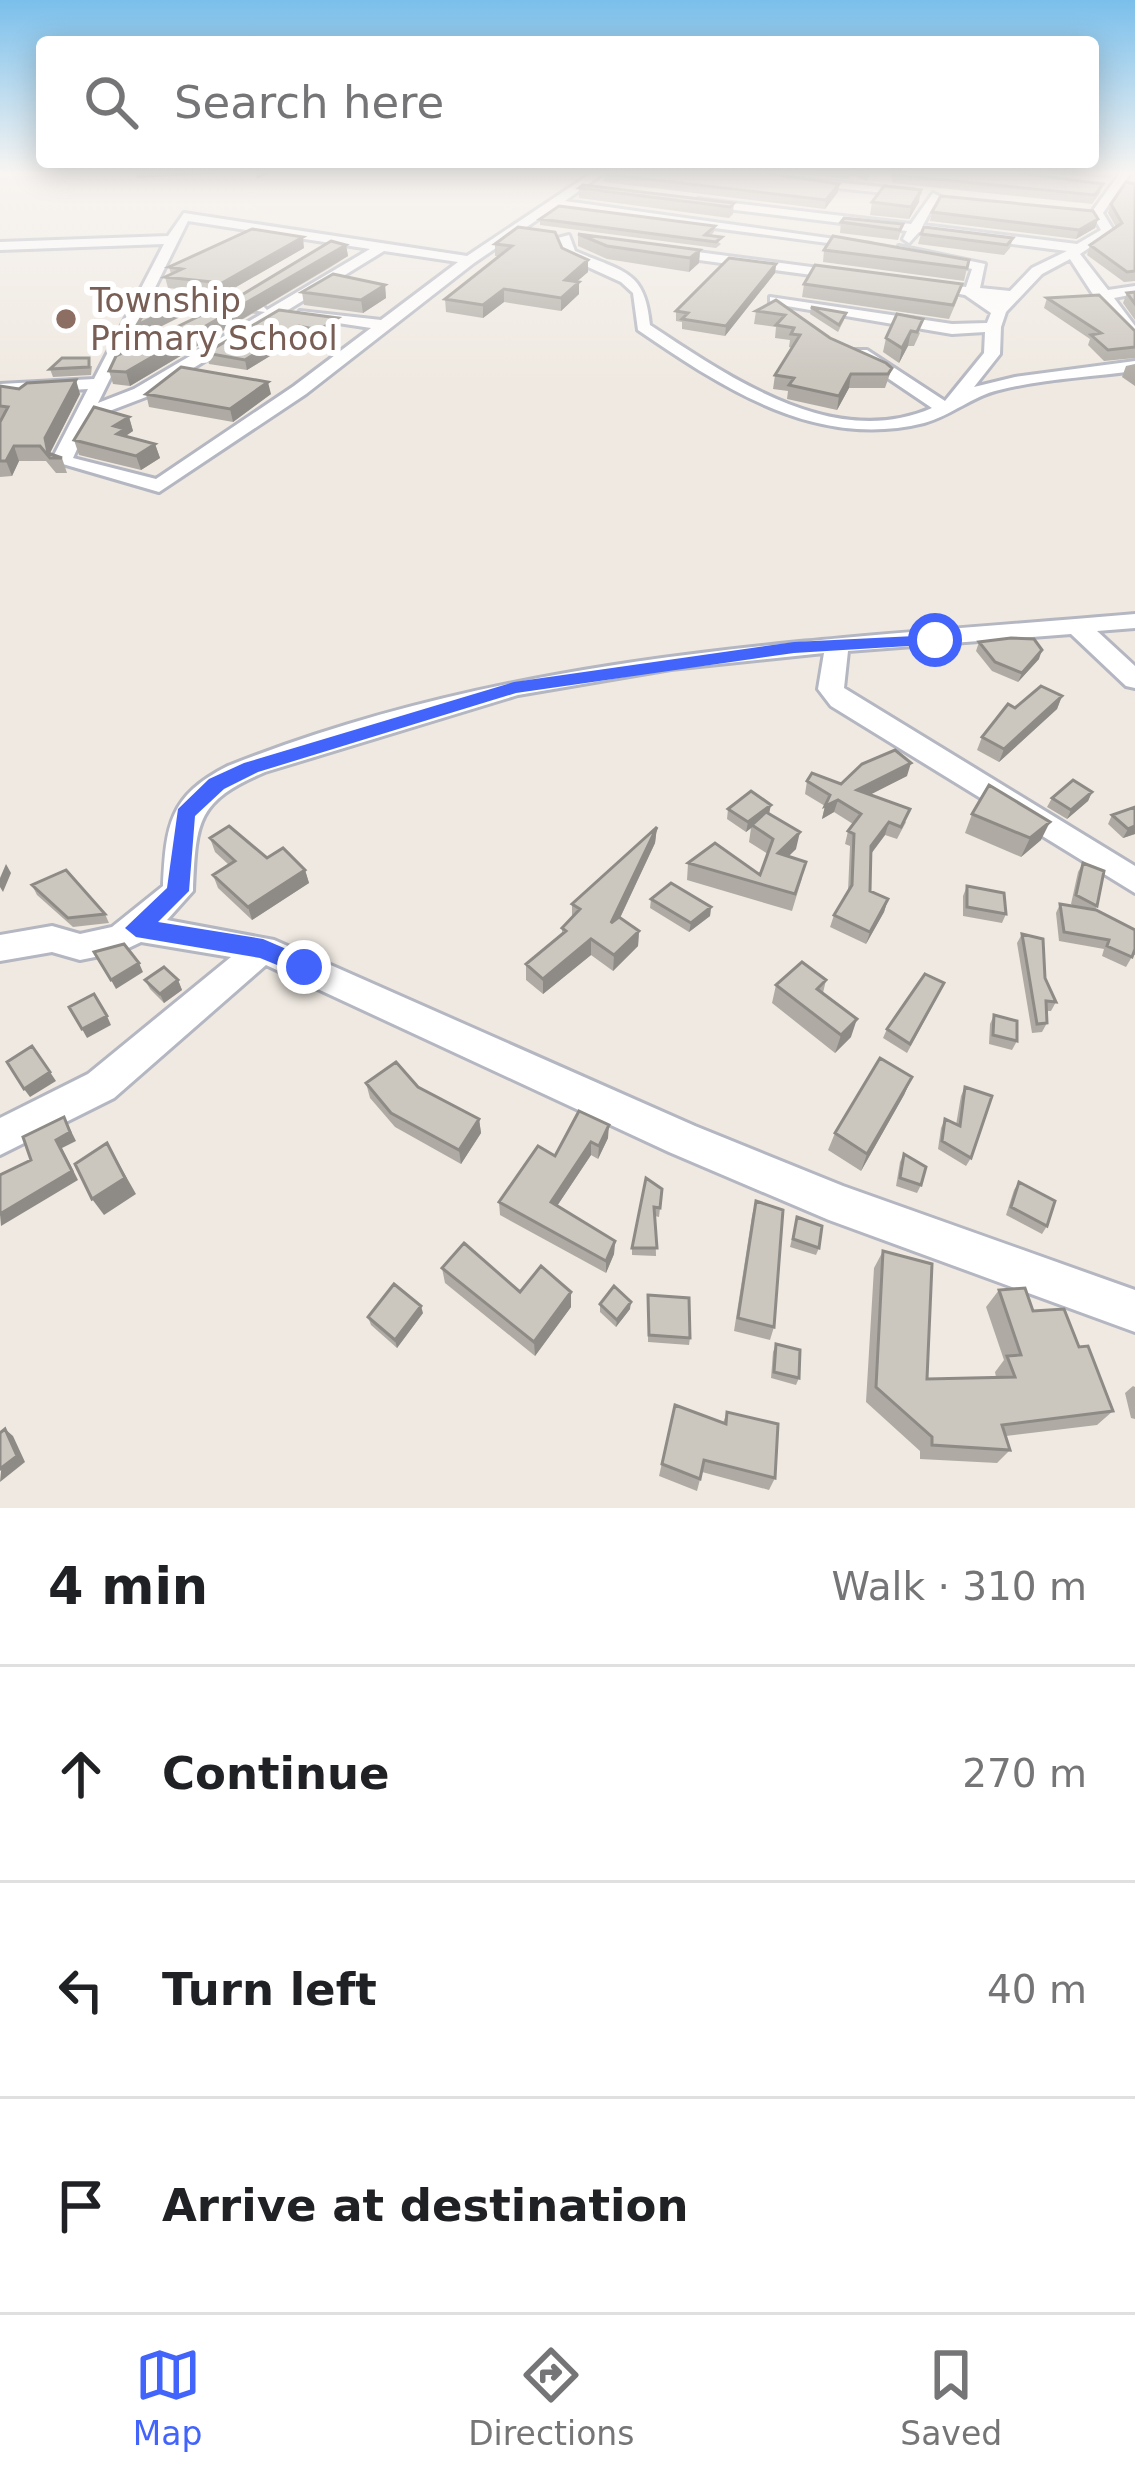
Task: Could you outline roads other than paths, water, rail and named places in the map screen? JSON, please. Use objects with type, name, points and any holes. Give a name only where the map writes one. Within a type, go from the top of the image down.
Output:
[{"type":"street","points":[[0,246],[103,242]]},
{"type":"street","points":[[170,242],[165,271],[146,293],[128,357],[103,383],[63,454],[70,466],[159,486],[496,242]]},
{"type":"street","points":[[310,258],[333,242]]},
{"type":"street","points":[[352,242],[470,260]]},
{"type":"street","points":[[565,242],[569,253],[626,279],[640,292],[643,327],[716,378],[836,424],[920,420],[997,386],[1135,366]]},
{"type":"street","points":[[812,272],[830,242]]},
{"type":"street","points":[[850,242],[973,262],[980,266],[971,293]]},
{"type":"street","points":[[904,249],[907,242]]},
{"type":"street","points":[[1020,242],[1075,250]]},
{"type":"street","points":[[951,403],[992,354],[996,320],[1013,296],[1037,271],[1088,242]]},
{"type":"street","points":[[85,414],[140,393],[382,247]]},
{"type":"street","points":[[646,249],[871,279]]},
{"type":"street","points":[[1075,250],[1101,296],[1135,336]]},
{"type":"street","points":[[775,300],[788,269]]},
{"type":"street","points":[[192,324],[262,285]]},
{"type":"street","points":[[915,285],[1013,296]]},
{"type":"street","points":[[1101,296],[1135,290]]},
{"type":"street","points":[[146,293],[384,325]]},
{"type":"street","points":[[971,293],[996,320]]},
{"type":"street","points":[[775,300],[952,329],[996,320]]},
{"type":"street","points":[[775,300],[803,322]]},
{"type":"street","points":[[836,341],[951,403]]},
{"type":"street","points":[[160,364],[218,376]]},
{"type":"street","points":[[0,389],[103,383]]},
{"type":"street","points":[[0,948],[52,939],[80,947],[120,939],[136,928],[178,891],[185,814],[217,784],[251,767],[514,687],[620,669],[1135,621]]},
{"type":"street","points":[[1078,627],[1135,680]]},
{"type":"street","points":[[837,646],[831,689],[840,700],[1135,881]]},
{"type":"street","points":[[136,928],[263,949],[339,988],[702,1148],[843,1206],[1135,1311]]},
{"type":"street","points":[[0,1137],[101,1086],[263,949]]},
{"type":"place","name":"Township Primary School","points":[[66,319]]}]
